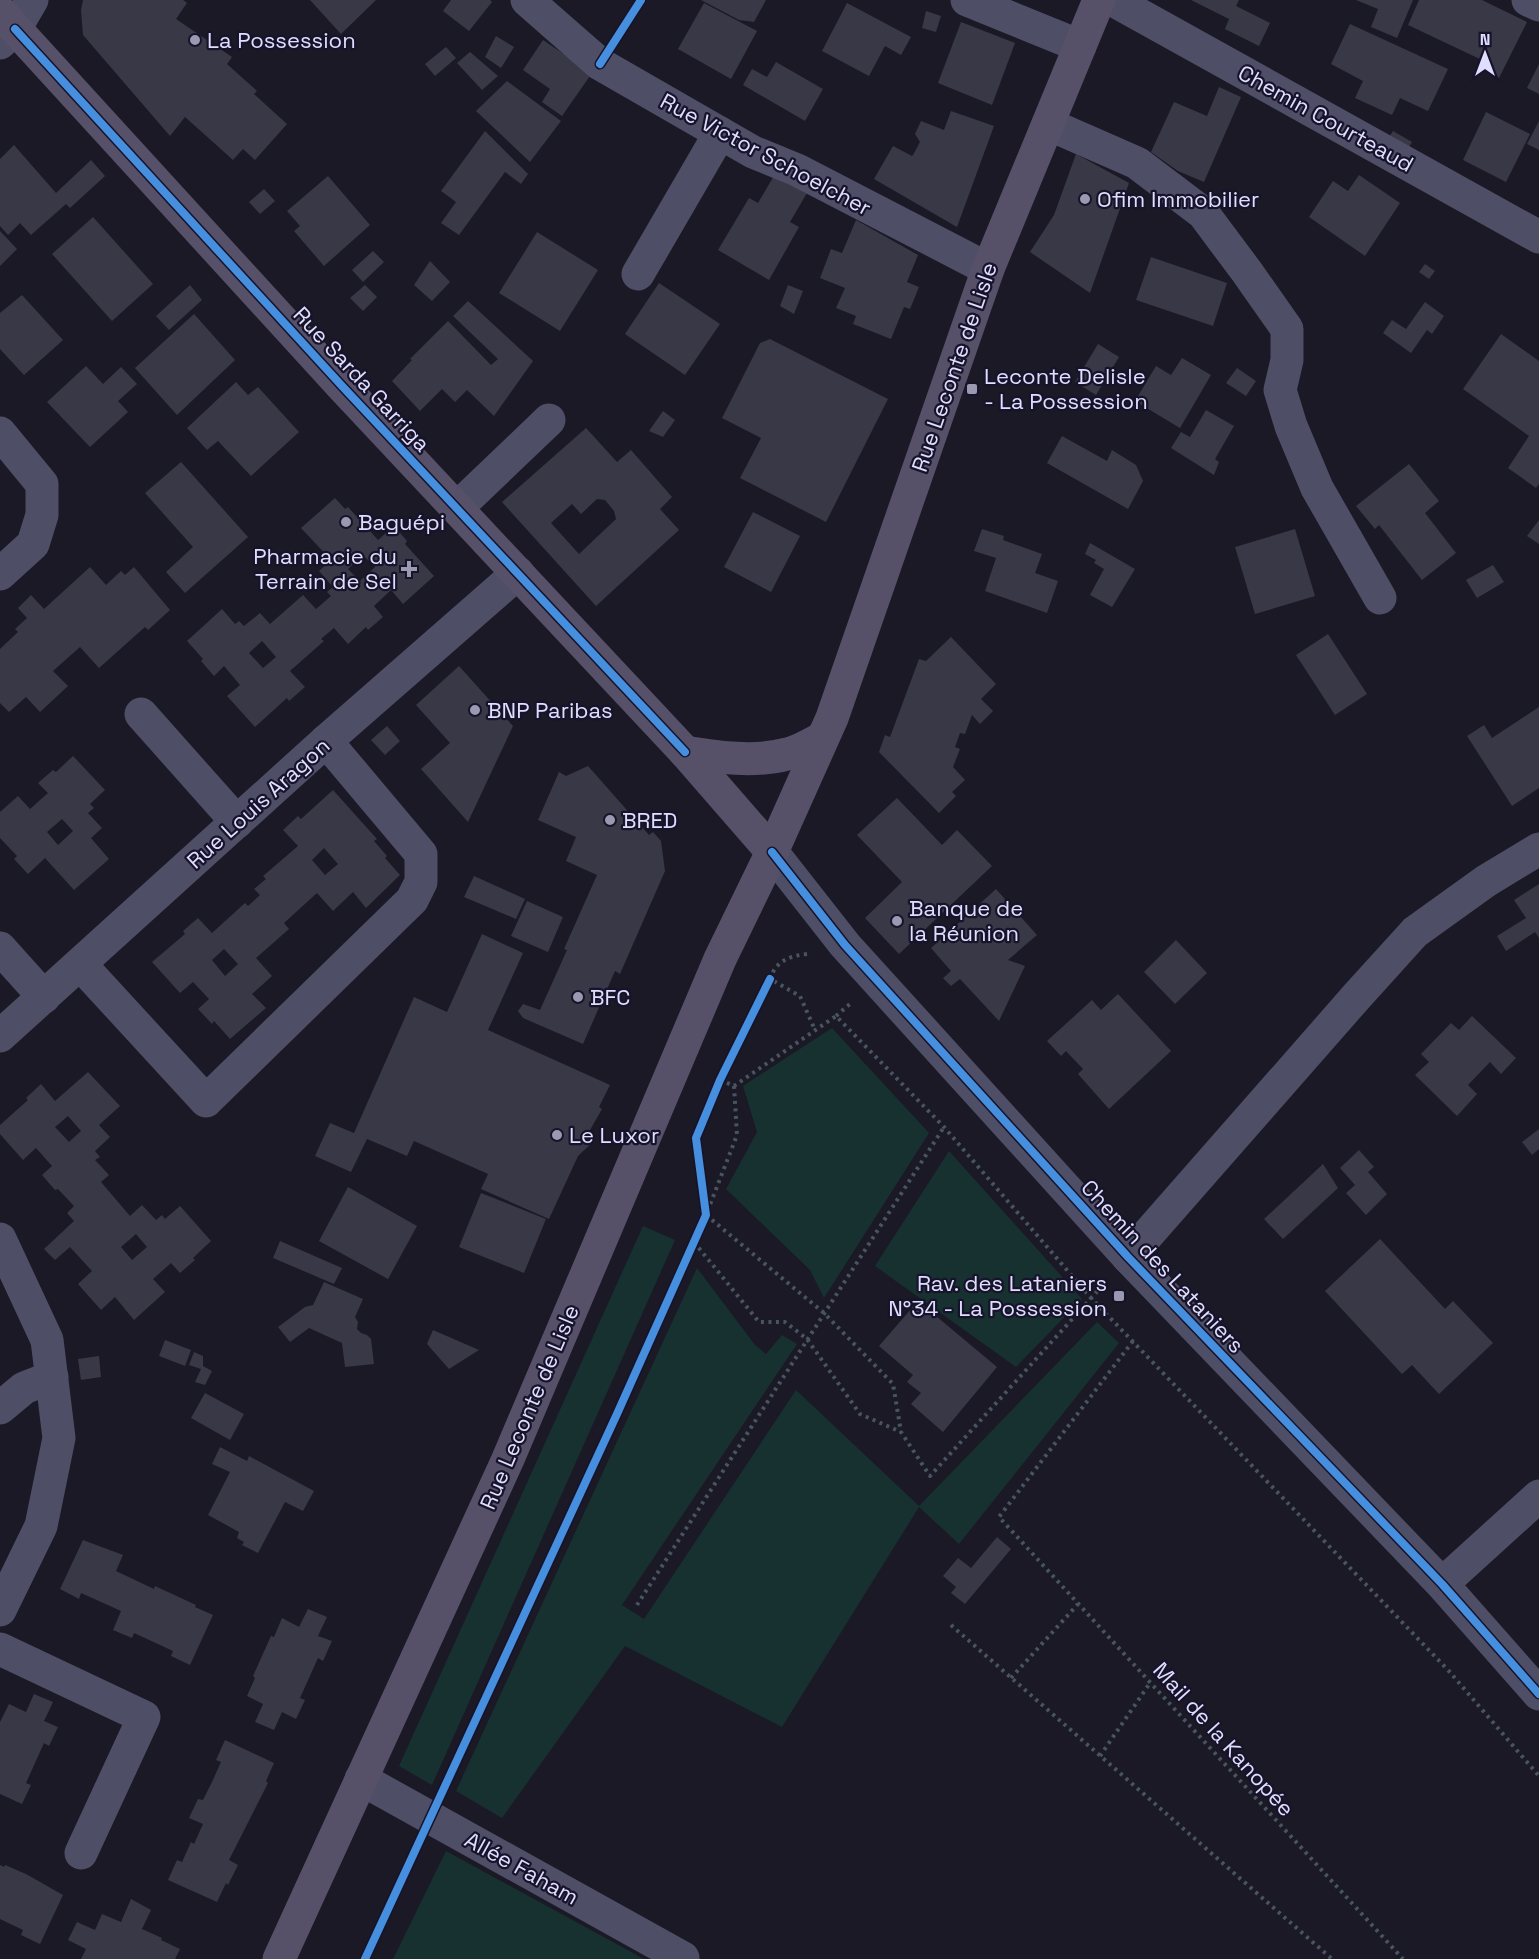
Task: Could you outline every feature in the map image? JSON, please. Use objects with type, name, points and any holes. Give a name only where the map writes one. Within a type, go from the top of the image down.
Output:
[{"type":"main road","name":"Rue Leconte de Lisle","points":[[279,1959],[508,1459],[720,959],[772,852],[832,718],[987,269],[1099,0]]},
{"type":"main road","name":"Rue Sarda Garriga","points":[[5,28],[685,752],[772,852]]},
{"type":"main road","points":[[685,752],[763,758],[789,754],[821,739]]},
{"type":"street","points":[[5,28],[32,0]]},
{"type":"street","name":"Rue Victor Schoelcher","points":[[527,0],[600,64],[753,152],[797,170],[987,269]]},
{"type":"street","points":[[967,0],[1080,46]]},
{"type":"street","name":"Chemin Courteaud","points":[[1113,0],[1539,237]]},
{"type":"street","points":[[1528,0],[1539,5]]},
{"type":"street","points":[[1048,124],[1137,164],[1203,213],[1287,329],[1287,360],[1280,390],[1291,426],[1317,488],[1380,598]]},
{"type":"street","points":[[638,274],[720,133]]},
{"type":"street","points":[[457,508],[549,420]]},
{"type":"street","points":[[0,433],[42,484],[42,515],[33,544],[0,574]]},
{"type":"street","name":"Rue Louis Aragon","points":[[0,1036],[326,741],[518,573]]},
{"type":"street","points":[[141,714],[237,822]]},
{"type":"street","points":[[80,964],[206,1101],[412,900],[421,882],[421,854],[326,741]]},
{"type":"street","name":"Chemin des Lataniers","points":[[1128,1257],[1415,932],[1486,881],[1539,849]]},
{"type":"street","name":"Chemin des Lataniers","points":[[772,852],[845,945],[1128,1257],[1442,1584],[1539,1695]]},
{"type":"street","points":[[0,948],[44,997]]},
{"type":"street","points":[[0,1239],[47,1340],[59,1438],[41,1526],[0,1610]]},
{"type":"street","points":[[0,1408],[24,1388],[52,1377]]},
{"type":"street","points":[[1442,1584],[1539,1496]]},
{"type":"street","points":[[0,1648],[144,1717],[81,1853]]},
{"type":"street","name":"Allée Faham","points":[[361,1779],[683,1958]]},
{"type":"path","points":[[815,1030],[800,996],[770,980],[772,971],[788,957],[807,954],[818,959]]},
{"type":"path","points":[[734,1086],[836,1016],[856,999]]},
{"type":"path","points":[[836,1016],[945,1127],[1091,1298],[1448,1670],[1539,1776]]},
{"type":"path","points":[[720,1080],[734,1086]]},
{"type":"path","points":[[734,1086],[737,1135],[706,1215],[824,1314],[893,1384],[902,1432],[930,1476],[1128,1257]]},
{"type":"path","points":[[637,1605],[945,1127]]},
{"type":"path","points":[[694,1242],[759,1322],[785,1322],[807,1339],[860,1414],[902,1432]]},
{"type":"path","points":[[1011,1678],[1078,1604]]},
{"type":"path","points":[[951,1625],[1332,1959]]},
{"type":"path","points":[[1100,1756],[1150,1683]]},
{"type":"green space","points":[[832,1028],[929,1133],[824,1298],[810,1270],[726,1189],[757,1132],[743,1086]]},
{"type":"green space","points":[[949,1151],[1082,1299],[1016,1367],[875,1266]]},
{"type":"green space","points":[[643,1226],[675,1240],[432,1785],[399,1766]]},
{"type":"green space","points":[[697,1268],[755,1345],[766,1354],[782,1335],[797,1344],[622,1605],[644,1619],[796,1390],[919,1506],[1097,1322],[1119,1343],[959,1544],[919,1507],[782,1727],[625,1646],[502,1818],[456,1791]]},
{"type":"green space","points":[[446,1851],[644,1959],[393,1959]]},
{"type":"building","points":[[83,0],[183,0],[187,3],[176,19],[232,57],[227,64],[257,91],[254,94],[287,124],[255,160],[243,149],[233,160],[185,117],[170,136],[83,35],[81,10]]},
{"type":"building","points":[[310,0],[376,0],[341,34]]},
{"type":"building","points":[[451,0],[490,0],[492,2],[469,31],[443,11]]},
{"type":"building","points":[[701,0],[766,0],[754,22],[739,20]]},
{"type":"building","points":[[1191,0],[1239,0],[1236,6],[1270,23],[1259,46],[1225,29],[1229,19]]},
{"type":"building","points":[[1356,0],[1413,0],[1397,38],[1371,27],[1378,9]]},
{"type":"building","points":[[1419,0],[1482,0],[1527,22],[1499,78],[1480,69],[1484,61],[1408,25]]},
{"type":"building","points":[[704,3],[757,31],[731,79],[678,49]]},
{"type":"building","points":[[847,3],[911,37],[901,55],[885,46],[869,76],[822,51]]},
{"type":"building","points":[[926,11],[941,16],[936,32],[922,28]]},
{"type":"building","points":[[961,22],[1015,43],[992,105],[938,83]]},
{"type":"building","points":[[1350,24],[1448,69],[1428,111],[1400,98],[1392,115],[1355,98],[1363,81],[1331,64]]},
{"type":"building","points":[[496,36],[514,47],[501,68],[485,57]]},
{"type":"building","points":[[543,40],[592,73],[562,116],[542,102],[550,89],[523,70]]},
{"type":"building","points":[[446,47],[456,58],[435,76],[425,64]]},
{"type":"building","points":[[470,52],[498,76],[482,90],[457,63]]},
{"type":"building","points":[[776,62],[823,89],[805,121],[743,85],[752,69],[767,77]]},
{"type":"building","points":[[1539,64],[1539,94],[1527,88]]},
{"type":"building","points":[[507,81],[561,121],[530,162],[476,111]]},
{"type":"building","points":[[1219,87],[1241,97],[1204,182],[1178,171],[1151,152],[1174,102],[1207,116]]},
{"type":"building","points":[[951,111],[994,126],[957,227],[874,179],[893,146],[913,155],[920,142],[915,134],[921,121],[944,130]]},
{"type":"building","points":[[1486,112],[1530,134],[1506,182],[1463,160]]},
{"type":"building","points":[[1539,121],[1539,150],[1527,144]]},
{"type":"building","points":[[485,131],[528,174],[521,184],[505,172],[459,235],[441,223],[456,202],[441,191]]},
{"type":"building","points":[[1393,131],[1412,142],[1405,154],[1386,142]]},
{"type":"building","points":[[14,145],[56,193],[91,160],[105,176],[70,208],[66,204],[31,235],[20,223],[8,235],[0,226],[0,159]]},
{"type":"building","points":[[1076,154],[1129,183],[1090,293],[1030,252],[1054,215]]},
{"type":"building","points":[[775,174],[807,193],[790,222],[799,227],[769,280],[718,250],[749,198],[758,203]]},
{"type":"building","points":[[1359,175],[1400,203],[1365,256],[1309,217],[1333,181],[1348,191]]},
{"type":"building","points":[[328,176],[370,225],[324,266],[294,231],[300,226],[287,211]]},
{"type":"building","points":[[264,189],[275,201],[260,214],[249,202]]},
{"type":"building","points":[[93,217],[153,284],[112,321],[52,254]]},
{"type":"building","points":[[856,220],[918,255],[907,282],[919,287],[910,309],[904,307],[891,339],[853,324],[856,316],[836,308],[845,288],[820,278],[831,249],[842,253]]},
{"type":"building","points":[[0,231],[17,249],[0,266]]},
{"type":"building","points":[[537,232],[598,270],[560,331],[499,293]]},
{"type":"building","points":[[373,251],[384,262],[363,282],[352,270]]},
{"type":"building","points":[[1151,257],[1227,283],[1213,326],[1136,300]]},
{"type":"building","points":[[430,261],[450,282],[432,301],[414,285]]},
{"type":"building","points":[[1425,264],[1435,271],[1429,279],[1419,272]]},
{"type":"building","points":[[659,283],[720,324],[685,375],[625,334]]},
{"type":"building","points":[[190,285],[202,300],[169,330],[156,316]]},
{"type":"building","points":[[365,285],[377,297],[363,311],[350,298]]},
{"type":"building","points":[[788,285],[803,291],[794,314],[780,306]]},
{"type":"building","points":[[22,295],[63,340],[24,375],[0,349],[0,313]]},
{"type":"building","points":[[468,301],[533,361],[494,416],[467,390],[455,402],[442,389],[420,411],[392,381],[412,360],[410,359],[448,321],[491,365],[498,359],[453,316]]},
{"type":"building","points":[[1425,302],[1444,316],[1432,334],[1427,330],[1411,353],[1383,333],[1392,320],[1406,329]]},
{"type":"building","points":[[194,314],[235,360],[177,415],[135,368]]},
{"type":"building","points":[[1501,334],[1539,361],[1539,484],[1536,488],[1508,468],[1529,436],[1463,389]]},
{"type":"building","points":[[770,339],[888,399],[826,522],[740,478],[761,438],[722,418],[760,343]]},
{"type":"building","points":[[1098,344],[1119,357],[1096,395],[1075,382]]},
{"type":"building","points":[[1182,358],[1211,375],[1180,428],[1135,401],[1156,366],[1171,375]]},
{"type":"building","points":[[86,366],[103,384],[121,367],[137,384],[118,401],[128,412],[90,447],[47,402]]},
{"type":"building","points":[[1237,368],[1256,381],[1246,396],[1226,383]]},
{"type":"building","points":[[236,382],[248,395],[258,387],[299,432],[251,476],[218,441],[207,450],[187,428]]},
{"type":"building","points":[[1206,410],[1234,426],[1215,459],[1219,462],[1214,475],[1171,448],[1181,432],[1190,437]]},
{"type":"building","points":[[663,411],[675,420],[663,437],[649,431]]},
{"type":"building","points":[[586,428],[617,462],[631,450],[672,497],[660,509],[679,530],[596,606],[502,502]],"holes":[[[597,499],[605,500],[614,511],[616,519],[579,554],[551,523],[572,504],[581,514]]]},
{"type":"building","points":[[1062,436],[1107,461],[1112,450],[1136,465],[1143,481],[1128,509],[1047,463]]},
{"type":"building","points":[[181,462],[248,537],[185,593],[166,572],[193,547],[145,493]]},
{"type":"building","points":[[1409,464],[1439,501],[1425,513],[1456,553],[1422,580],[1379,525],[1375,529],[1356,506]]},
{"type":"building","points":[[335,498],[345,509],[348,507],[378,540],[394,526],[407,541],[405,544],[434,576],[403,604],[391,590],[374,606],[383,617],[368,630],[366,627],[348,644],[334,628],[321,639],[324,641],[290,671],[305,687],[289,701],[287,698],[255,727],[227,696],[240,685],[224,666],[214,676],[187,641],[222,609],[235,624],[239,621],[244,626],[260,613],[270,624],[303,595],[316,609],[331,596],[327,592],[333,587],[319,571],[331,560],[301,528]],"holes":[[[363,555],[375,567],[360,581],[348,569]],[[262,641],[276,657],[263,668],[249,653]]]},
{"type":"building","points":[[753,512],[800,536],[771,592],[724,567]]},
{"type":"building","points":[[1539,520],[1539,544],[1527,536]]},
{"type":"building","points":[[982,529],[1004,536],[1003,540],[1042,554],[1035,573],[1058,581],[1047,613],[985,591],[996,558],[974,551]]},
{"type":"building","points":[[1295,529],[1315,596],[1255,614],[1235,547]]},
{"type":"building","points":[[1090,543],[1135,569],[1112,607],[1090,595],[1104,569],[1094,563],[1096,560],[1085,554]]},
{"type":"building","points":[[1493,565],[1504,582],[1477,598],[1466,580]]},
{"type":"building","points":[[90,567],[106,585],[121,571],[125,575],[134,567],[170,610],[148,630],[145,627],[99,668],[80,647],[53,671],[68,686],[40,712],[26,697],[9,712],[0,703],[0,649],[18,632],[15,629],[27,618],[18,608],[31,595],[44,609]]},
{"type":"building","points":[[1328,634],[1367,694],[1335,715],[1296,655]]},
{"type":"building","points":[[951,637],[996,684],[981,699],[993,711],[980,724],[972,715],[965,734],[960,733],[955,747],[960,749],[953,767],[965,780],[952,792],[956,796],[939,813],[879,752],[885,735],[890,737],[919,659],[926,661]]},
{"type":"building","points":[[459,666],[513,726],[468,822],[421,769],[450,743],[416,705]]},
{"type":"building","points":[[1539,707],[1539,788],[1512,806],[1467,736],[1484,725],[1492,738]]},
{"type":"building","points":[[387,726],[400,741],[385,755],[371,740]]},
{"type":"building","points":[[73,756],[105,790],[90,804],[94,808],[88,813],[102,828],[91,838],[109,859],[74,890],[45,858],[28,874],[14,859],[17,856],[0,838],[0,812],[18,796],[30,809],[48,793],[38,783],[53,770],[56,772]],"holes":[[[62,819],[73,831],[58,845],[47,832]]]},
{"type":"building","points":[[588,766],[649,835],[653,832],[661,841],[665,871],[620,974],[615,971],[583,1044],[523,1018],[518,1011],[523,1004],[540,1010],[597,875],[566,861],[576,837],[538,820],[559,772],[566,776]]},
{"type":"building","points":[[333,790],[377,839],[374,841],[400,875],[366,908],[353,892],[333,911],[317,893],[284,923],[289,929],[256,958],[272,976],[252,994],[266,1008],[230,1039],[214,1021],[212,1024],[198,1009],[209,999],[193,982],[180,993],[152,962],[185,934],[183,931],[198,918],[212,933],[245,903],[248,906],[260,895],[254,889],[266,879],[263,876],[298,846],[283,830],[298,816],[301,819]],"holes":[[[324,848],[338,864],[325,875],[312,860]],[[224,949],[238,964],[225,976],[212,960]]]},
{"type":"building","points":[[897,798],[942,845],[957,830],[992,866],[899,954],[865,918],[902,882],[857,835]]},
{"type":"building","points":[[474,876],[525,899],[516,919],[464,897]]},
{"type":"building","points":[[1539,884],[1539,938],[1535,932],[1506,951],[1497,936],[1526,918],[1514,900]]},
{"type":"building","points":[[996,889],[1037,935],[1008,960],[1025,966],[999,1021],[960,979],[951,986],[943,978],[951,971],[931,948]]},
{"type":"building","points":[[527,901],[563,917],[548,952],[511,936]]},
{"type":"building","points":[[482,934],[523,953],[488,1030],[610,1085],[599,1107],[602,1109],[586,1137],[595,1140],[578,1156],[549,1219],[481,1189],[488,1174],[414,1141],[407,1156],[367,1139],[351,1172],[315,1156],[330,1123],[354,1133],[414,997],[447,1012]]},
{"type":"building","points":[[1176,940],[1207,973],[1175,1004],[1144,972]]},
{"type":"building","points":[[1118,994],[1171,1051],[1109,1109],[1078,1074],[1083,1069],[1066,1051],[1061,1056],[1047,1041],[1092,1000],[1101,1010]]},
{"type":"building","points":[[1472,1016],[1516,1058],[1501,1074],[1490,1062],[1468,1085],[1477,1094],[1457,1116],[1415,1075],[1429,1062],[1421,1054],[1451,1023],[1459,1030]]},
{"type":"building","points":[[88,1072],[120,1106],[99,1125],[110,1137],[95,1151],[100,1157],[95,1160],[109,1175],[101,1182],[130,1216],[142,1205],[156,1220],[162,1215],[165,1219],[180,1206],[211,1241],[180,1273],[171,1263],[153,1279],[165,1292],[134,1320],[115,1297],[101,1310],[78,1284],[92,1271],[70,1247],[55,1260],[44,1249],[74,1221],[67,1213],[74,1206],[42,1175],[52,1166],[36,1148],[23,1160],[0,1134],[0,1125],[28,1100],[26,1098],[41,1084],[55,1101]],"holes":[[[68,1116],[81,1131],[69,1142],[55,1127]],[[136,1234],[147,1247],[132,1260],[121,1247]]]},
{"type":"building","points":[[1539,1129],[1539,1149],[1532,1155],[1522,1142]]},
{"type":"building","points":[[1359,1150],[1374,1167],[1368,1172],[1387,1194],[1366,1215],[1346,1193],[1355,1185],[1340,1168]]},
{"type":"building","points":[[1323,1164],[1338,1188],[1283,1239],[1264,1219]]},
{"type":"building","points":[[348,1187],[417,1226],[388,1279],[319,1241]]},
{"type":"building","points":[[481,1193],[546,1219],[524,1273],[459,1247]]},
{"type":"building","points":[[1380,1239],[1445,1309],[1453,1301],[1493,1343],[1439,1394],[1412,1365],[1402,1374],[1325,1291]]},
{"type":"building","points":[[280,1241],[342,1268],[334,1284],[273,1258]]},
{"type":"building","points":[[324,1282],[363,1299],[355,1317],[358,1322],[357,1329],[371,1339],[374,1364],[345,1367],[342,1343],[309,1328],[290,1342],[278,1327],[305,1307],[313,1305]]},
{"type":"building","points":[[918,1301],[997,1367],[943,1432],[911,1404],[921,1393],[907,1382],[913,1375],[879,1346]]},
{"type":"building","points":[[433,1330],[479,1350],[449,1369],[427,1344]]},
{"type":"building","points":[[165,1340],[191,1350],[185,1366],[159,1356]]},
{"type":"building","points":[[194,1352],[203,1356],[203,1366],[212,1371],[205,1385],[195,1382],[201,1369],[189,1365]]},
{"type":"building","points":[[99,1356],[101,1377],[81,1380],[78,1359]]},
{"type":"building","points":[[205,1393],[244,1414],[230,1440],[191,1418]]},
{"type":"building","points":[[220,1447],[247,1461],[249,1456],[314,1491],[303,1511],[285,1502],[258,1553],[242,1545],[244,1542],[237,1538],[239,1532],[208,1515],[230,1472],[212,1464]]},
{"type":"building","points":[[997,1537],[1011,1549],[965,1604],[951,1593],[956,1587],[943,1576],[958,1558],[971,1568]]},
{"type":"building","points":[[83,1540],[123,1555],[116,1571],[154,1589],[155,1586],[213,1615],[190,1665],[171,1656],[173,1651],[134,1633],[132,1638],[113,1630],[121,1611],[81,1593],[79,1599],[60,1589]]},
{"type":"building","points":[[308,1609],[327,1617],[318,1636],[332,1641],[323,1661],[318,1658],[300,1698],[305,1700],[296,1719],[282,1712],[274,1730],[255,1722],[263,1704],[247,1696],[255,1678],[253,1676],[282,1618],[299,1627]]},
{"type":"building","points":[[34,1694],[53,1702],[44,1721],[58,1727],[49,1746],[44,1743],[26,1783],[31,1785],[22,1804],[0,1794],[0,1722],[9,1704],[26,1712]]},
{"type":"building","points":[[225,1740],[274,1763],[266,1781],[268,1783],[229,1860],[238,1865],[217,1902],[168,1880],[177,1860],[182,1862],[191,1842],[194,1844],[203,1824],[189,1818],[198,1799],[203,1800],[212,1782],[221,1762],[216,1760]]},
{"type":"building","points":[[0,1865],[26,1874],[63,1895],[40,1944],[21,1935],[23,1930],[0,1919]]},
{"type":"building","points":[[131,1899],[151,1910],[142,1929],[180,1949],[175,1959],[81,1959],[86,1949],[68,1940],[77,1922],[95,1930],[102,1914],[121,1922]]},
{"type":"cycle path","points":[[600,64],[641,0]]},
{"type":"cycle path","points":[[15,29],[342,386],[685,752]]},
{"type":"cycle path","points":[[772,852],[845,945],[1128,1257],[1442,1584],[1539,1694]]},
{"type":"cycle path","points":[[365,1959],[617,1414],[706,1215],[696,1138],[720,1080],[770,979]]},
{"type":"place","name":"La Possession","points":[[195,40]]},
{"type":"place","name":"Ofim Immobilier","points":[[1085,199]]},
{"type":"place","name":"Leconte Delisle - La Possession","points":[[972,389]]},
{"type":"place","name":"Baguépi","points":[[346,522]]},
{"type":"place","name":"Pharmacie du Terrain de Sel","points":[[409,569]]},
{"type":"place","name":"BNP Paribas","points":[[475,710]]},
{"type":"place","name":"BRED","points":[[610,820]]},
{"type":"place","name":"Banque de la Réunion","points":[[897,921]]},
{"type":"place","name":"BFC","points":[[578,997]]},
{"type":"place","name":"Le Luxor","points":[[557,1135]]},
{"type":"place","name":"Rav. des Lataniers N°34 - La Possession","points":[[1119,1296]]}]
